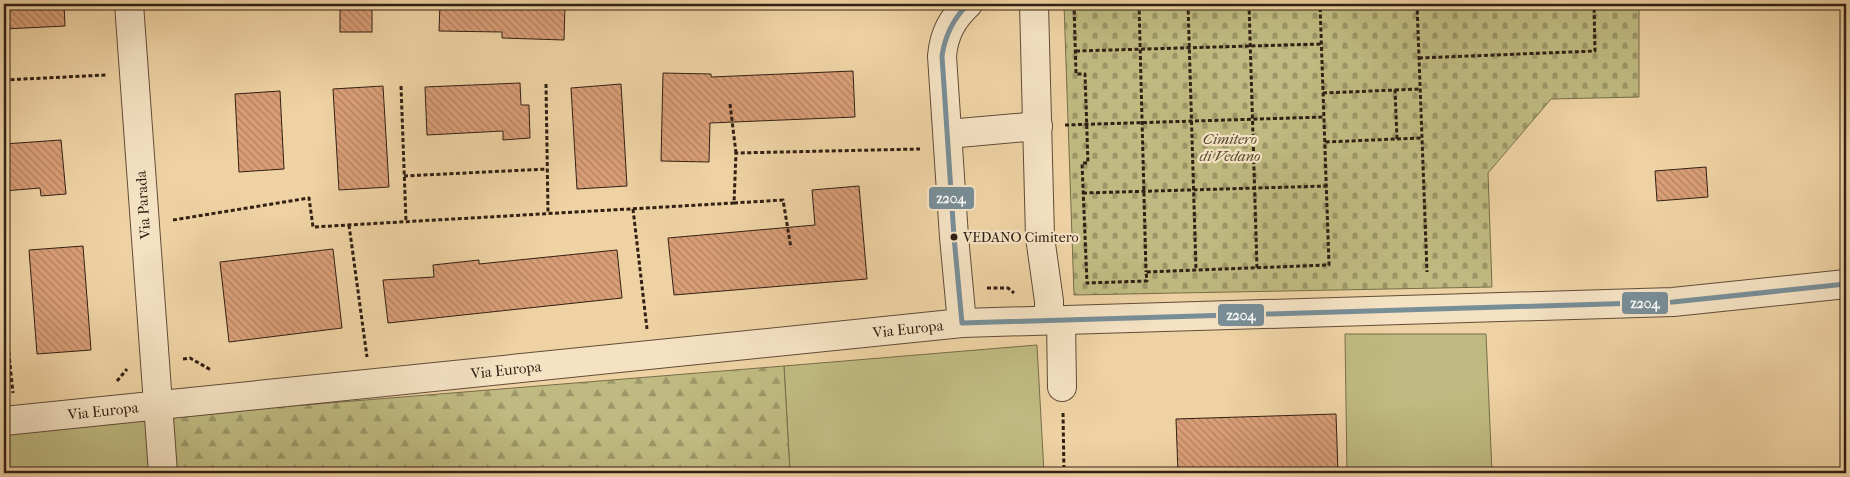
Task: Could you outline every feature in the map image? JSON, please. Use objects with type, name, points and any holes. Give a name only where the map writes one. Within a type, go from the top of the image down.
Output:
[{"type":"street","name":"Via Parada","points":[[129,4],[163,473]]},
{"type":"street","points":[[962,323],[954,247],[942,56],[943,45],[952,22],[968,4]]},
{"type":"street","points":[[1034,4],[1040,237],[1049,301],[1055,320],[1062,387]]},
{"type":"street","points":[[948,142],[1038,126]]},
{"type":"street","name":"Via Europa","points":[[4,421],[962,323],[1673,302],[1846,284]]},
{"type":"path","points":[[1074,4],[1076,74],[1085,74],[1088,163],[1082,163],[1087,283],[1147,281],[1138,4]]},
{"type":"path","points":[[1188,4],[1196,270]]},
{"type":"path","points":[[1249,4],[1257,268]]},
{"type":"path","points":[[1146,272],[1329,265],[1320,4]]},
{"type":"path","points":[[1417,4],[1427,272]]},
{"type":"path","points":[[1419,58],[1595,51],[1594,4]]},
{"type":"path","points":[[1076,51],[1321,44]]},
{"type":"path","points":[[4,80],[134,73]]},
{"type":"path","points":[[546,84],[548,214]]},
{"type":"path","points":[[401,86],[406,222]]},
{"type":"path","points":[[1323,93],[1420,89]]},
{"type":"path","points":[[1395,90],[1397,139]]},
{"type":"path","points":[[730,104],[736,153],[734,203]]},
{"type":"path","points":[[1038,126],[1324,117]]},
{"type":"path","points":[[1325,142],[1422,138]]},
{"type":"path","points":[[736,153],[948,142]]},
{"type":"path","points":[[404,176],[547,169]]},
{"type":"path","points":[[1083,193],[1326,186]]},
{"type":"path","points":[[145,225],[309,198],[313,227],[783,200],[791,248]]},
{"type":"path","points":[[633,209],[647,329]]},
{"type":"path","points":[[349,225],[367,358]]},
{"type":"path","points":[[4,307],[13,396]]},
{"type":"path","points":[[1062,387],[1064,473]]},
{"type":"green space","name":"Cimitero di Vedano","points":[[1064,4],[1639,4],[1639,97],[1551,99],[1488,173],[1492,287],[1074,295]]},
{"type":"green space","points":[[1345,334],[1486,334],[1492,473],[1347,473]]},
{"type":"green space","points":[[1037,345],[1044,473],[790,473],[784,366]]},
{"type":"green space","points":[[784,366],[790,473],[173,473],[169,416]]},
{"type":"green space","points":[[149,417],[152,473],[4,473],[4,435]]},
{"type":"building","points":[[4,4],[64,4],[65,26],[4,29]]},
{"type":"building","points":[[340,4],[372,4],[372,32],[340,32]]},
{"type":"building","points":[[440,4],[565,4],[564,40],[502,38],[502,32],[439,31]]},
{"type":"building","points":[[853,71],[855,117],[710,123],[709,162],[661,161],[663,73],[711,74],[711,77]]},
{"type":"building","points":[[520,83],[521,105],[529,105],[530,138],[503,140],[503,131],[427,135],[425,87]]},
{"type":"building","points":[[621,84],[627,186],[577,189],[571,88]]},
{"type":"building","points":[[383,86],[389,187],[339,190],[333,89]]},
{"type":"building","points":[[280,91],[284,169],[239,172],[235,94]]},
{"type":"building","points":[[61,140],[66,194],[41,196],[40,188],[4,191],[4,144]]},
{"type":"building","points":[[1706,167],[1708,197],[1657,201],[1655,171]]},
{"type":"building","points":[[859,186],[867,279],[674,295],[668,238],[815,225],[812,190]]},
{"type":"building","points":[[83,246],[91,350],[37,354],[29,250]]},
{"type":"building","points":[[333,249],[342,328],[229,342],[220,262]]},
{"type":"building","points":[[617,250],[622,298],[388,323],[383,280],[434,277],[433,265],[479,260],[479,264]]},
{"type":"building","points":[[1336,414],[1338,473],[1178,473],[1176,419]]},
{"type":"transit line","name":"z204","points":[[968,4],[958,15],[951,28],[945,41],[942,56],[954,237],[962,323],[1673,302],[1846,284]]},
{"type":"place","name":"VEDANO Cimitero","points":[[954,237]]}]
